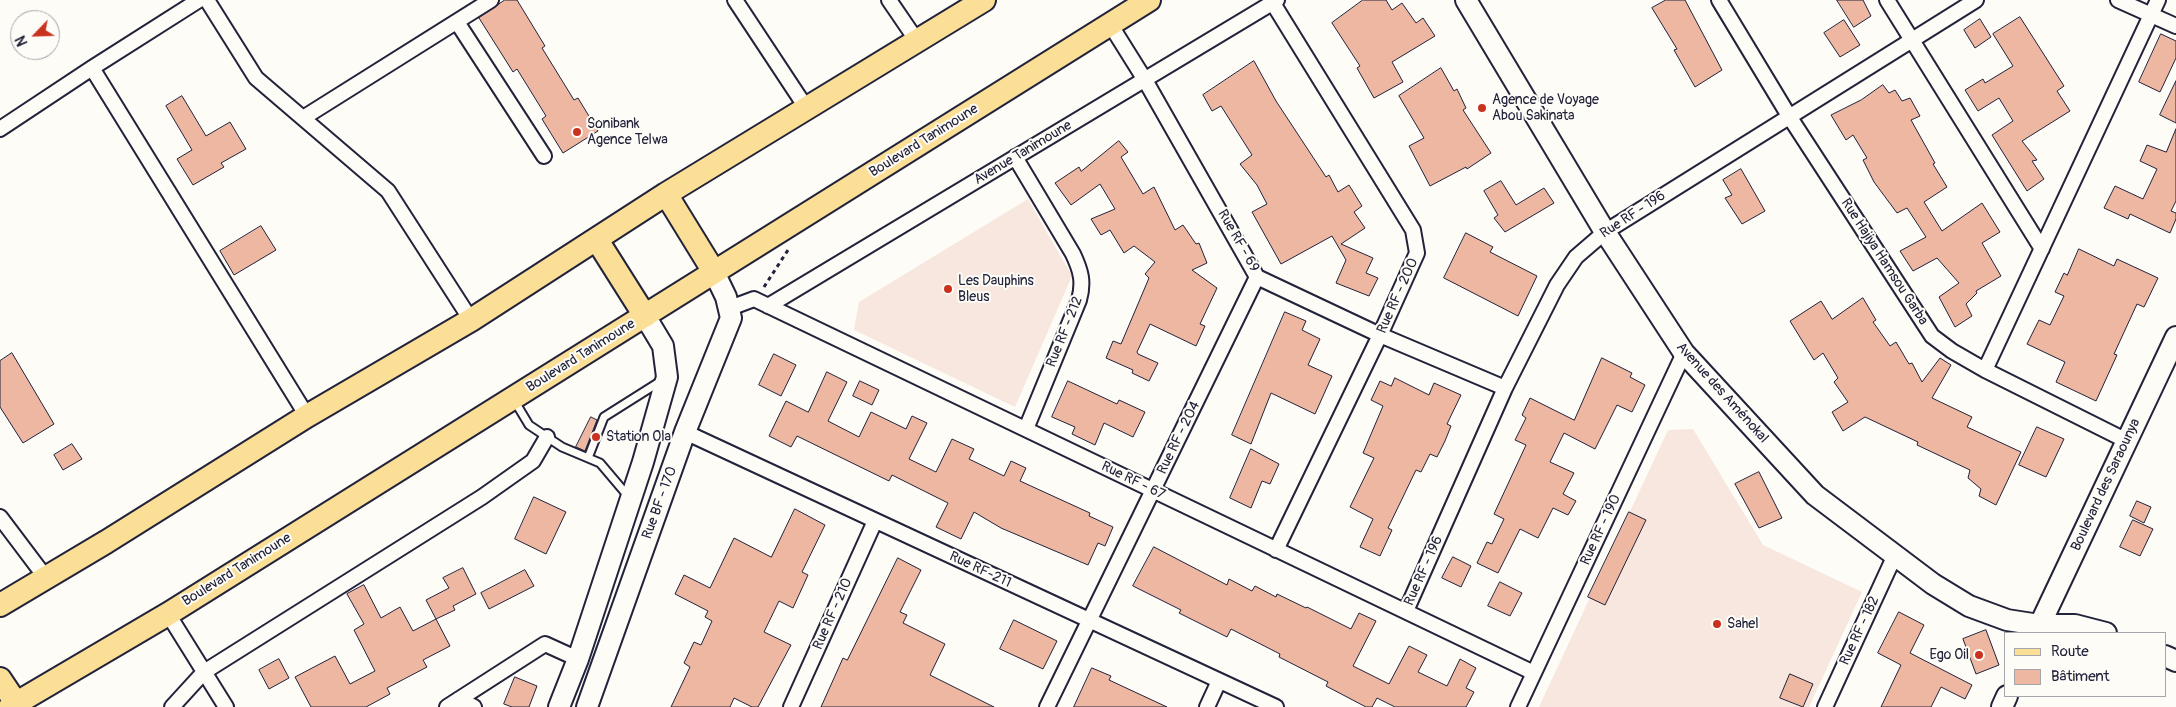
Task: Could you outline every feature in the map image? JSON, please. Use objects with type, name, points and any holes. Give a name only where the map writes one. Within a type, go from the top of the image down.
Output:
[{"type":"main road","points":[[0,605],[307,416],[470,320],[666,194],[984,0]]},
{"type":"main road","name":"Boulevard Tanimoune","points":[[14,705],[168,614],[1149,0]]},
{"type":"main road","name":"Avenue des Aménokal","points":[[1466,0],[1605,232],[1684,353],[1815,495],[1934,584],[1969,606],[2038,629],[2075,625],[2102,632]]},
{"type":"main road","points":[[666,194],[714,272],[730,308]]},
{"type":"main road","points":[[597,240],[645,316]]},
{"type":"main road","name":"Rue BF - 170","points":[[587,707],[685,432],[731,318],[730,308]]},
{"type":"main road","name":"Rue BF - 170","points":[[559,707],[578,659],[653,429],[667,377],[663,346],[645,316]]},
{"type":"main road","name":"Boulevard des Saraounya","points":[[2038,629],[2176,337]]},
{"type":"main road","points":[[0,678],[14,705]]},
{"type":"street","points":[[0,129],[199,0]]},
{"type":"street","points":[[208,0],[256,78],[388,191],[470,320]]},
{"type":"street","points":[[304,118],[491,0]]},
{"type":"street","points":[[735,0],[807,109]]},
{"type":"street","points":[[889,0],[917,41]]},
{"type":"street","name":"Rue Hajiya Hamsou Garba","points":[[1719,0],[1789,116],[1932,336],[1952,351],[1985,370],[2127,441]]},
{"type":"street","points":[[1887,0],[2042,249]]},
{"type":"street","name":"Rue RF - 196","points":[[1406,611],[1505,388],[1557,285],[1576,257],[1605,232],[1976,0]]},
{"type":"street","points":[[2118,0],[2176,26]]},
{"type":"street","points":[[1985,370],[2158,0]]},
{"type":"street","name":"Avenue Tanimoune","points":[[768,306],[1274,1]]},
{"type":"street","name":"Rue RF - 200","points":[[1274,1],[1413,230],[1417,253],[1380,335],[1276,550]]},
{"type":"street","points":[[457,22],[544,156]]},
{"type":"street","name":"Rue RF - 69","points":[[1110,24],[1145,80],[1257,277],[1380,335],[1505,388]]},
{"type":"street","points":[[92,68],[307,416]]},
{"type":"street","name":"Rue RF - 212","points":[[1016,157],[1073,254],[1081,270],[1083,285],[1079,300],[1026,429]]},
{"type":"street","name":"Rue RF - 204","points":[[1048,707],[1257,277]]},
{"type":"street","name":"Rue RF - 67","points":[[730,308],[754,300],[768,306],[1534,673]]},
{"type":"street","name":"Rue RF - 190","points":[[1518,707],[1684,353]]},
{"type":"street","name":"Rue RF-211","points":[[685,432],[1276,707]]},
{"type":"street","points":[[172,707],[204,672],[482,497],[533,461],[547,437]]},
{"type":"street","points":[[0,516],[46,578]]},
{"type":"street","name":"Rue RF - 210","points":[[791,707],[875,521]]},
{"type":"street","name":"Rue RF - 182","points":[[1825,707],[1895,555]]},
{"type":"street","points":[[168,614],[226,707]]},
{"type":"street","points":[[447,707],[545,644],[578,659]]},
{"type":"street","points":[[1207,707],[1219,681]]},
{"type":"street","points":[[459,699],[474,707]]},
{"type":"lane","points":[[588,458],[604,417],[667,377]]},
{"type":"lane","points":[[512,398],[529,425],[562,447],[600,463],[630,498]]},
{"type":"shaded area","points":[[1028,199],[1072,276],[1015,407],[854,330],[859,302]]},
{"type":"shaded area","points":[[1693,429],[1763,545],[1862,592],[1809,707],[1539,707],[1668,430]]},
{"type":"building","points":[[505,0],[517,0],[545,46],[542,48],[574,100],[578,98],[598,131],[563,153],[542,119],[546,116],[517,69],[513,72],[479,18]]},
{"type":"building","points":[[1363,0],[1386,0],[1392,10],[1402,3],[1416,23],[1423,18],[1435,36],[1392,62],[1403,82],[1374,98],[1357,68],[1360,66],[1332,23]]},
{"type":"building","points":[[1666,0],[1685,0],[1722,70],[1695,87],[1674,50],[1677,49],[1652,8]]},
{"type":"building","points":[[1837,0],[1863,0],[1871,16],[1854,27]]},
{"type":"building","points":[[2020,17],[2064,86],[2057,91],[2070,111],[2022,141],[2037,160],[2032,161],[2044,179],[2027,191],[1992,135],[2013,121],[1999,98],[1978,111],[1965,90],[1983,79],[1985,83],[2013,66],[1993,34]]},
{"type":"building","points":[[1980,19],[1991,37],[1975,48],[1964,30]]},
{"type":"building","points":[[1844,20],[1860,45],[1840,57],[1824,33]]},
{"type":"building","points":[[2161,34],[2176,41],[2176,58],[2160,92],[2139,82]]},
{"type":"building","points":[[1254,61],[1276,101],[1326,177],[1329,175],[1338,192],[1349,185],[1362,206],[1354,212],[1365,228],[1341,244],[1373,258],[1366,273],[1378,278],[1369,296],[1336,283],[1346,260],[1332,236],[1281,264],[1252,212],[1267,204],[1257,185],[1240,164],[1252,155],[1221,106],[1212,111],[1203,95]]},
{"type":"building","points":[[1441,68],[1454,91],[1457,89],[1466,108],[1463,110],[1491,153],[1467,169],[1466,167],[1430,186],[1409,146],[1424,138],[1399,96]]},
{"type":"building","points":[[2176,81],[2176,123],[2160,115]]},
{"type":"building","points":[[1883,85],[1889,93],[1895,90],[1902,101],[1910,98],[1920,116],[1911,120],[1947,187],[1924,202],[1942,231],[1982,203],[2000,232],[1982,243],[2001,276],[1976,291],[1977,293],[1966,304],[1972,316],[1955,327],[1939,297],[1959,283],[1937,258],[1913,271],[1900,251],[1926,237],[1907,208],[1897,213],[1874,182],[1863,160],[1867,158],[1853,135],[1846,140],[1831,115],[1861,100]]},
{"type":"building","points":[[182,96],[206,136],[230,122],[246,149],[221,163],[224,167],[193,185],[177,159],[192,150],[166,106]]},
{"type":"building","points":[[2176,129],[2176,201],[2171,211],[2176,213],[2176,219],[2170,233],[2130,214],[2128,219],[2104,208],[2115,186],[2143,199],[2157,169],[2140,161],[2147,145],[2166,152]]},
{"type":"building","points":[[1119,141],[1128,152],[1121,157],[1143,194],[1154,187],[1175,230],[1183,225],[1196,244],[1199,243],[1207,263],[1192,270],[1217,288],[1200,324],[1205,326],[1196,346],[1150,324],[1137,352],[1158,363],[1149,381],[1132,373],[1133,370],[1106,358],[1113,341],[1121,344],[1149,278],[1145,274],[1155,262],[1134,246],[1124,253],[1110,230],[1101,235],[1091,219],[1115,209],[1100,184],[1071,205],[1055,183],[1079,167],[1081,171]]},
{"type":"building","points":[[1741,169],[1765,211],[1742,224],[1725,198],[1732,195],[1723,180]]},
{"type":"building","points":[[1501,181],[1516,205],[1544,188],[1554,203],[1505,232],[1494,218],[1498,215],[1484,191]]},
{"type":"building","points":[[261,226],[276,250],[234,275],[220,251]]},
{"type":"building","points":[[1466,233],[1493,247],[1490,252],[1537,276],[1518,316],[1444,278]]},
{"type":"building","points":[[2079,249],[2114,266],[2117,259],[2158,278],[2144,307],[2137,304],[2114,354],[2117,355],[2096,401],[2056,382],[2065,362],[2027,344],[2039,320],[2050,325],[2064,296],[2055,292],[2064,273],[2067,275]]},
{"type":"building","points":[[1863,298],[1876,320],[1873,322],[1890,346],[1896,342],[1909,364],[1912,363],[1922,382],[1940,358],[1951,365],[1932,398],[1972,417],[1967,427],[2021,452],[1996,505],[1979,496],[1981,489],[1968,478],[1970,470],[1917,445],[1918,442],[1865,417],[1843,431],[1832,412],[1848,402],[1834,382],[1838,378],[1823,353],[1814,360],[1790,321],[1821,301],[1832,319]]},
{"type":"building","points":[[1285,312],[1306,321],[1302,330],[1320,339],[1308,365],[1332,376],[1315,414],[1271,393],[1251,444],[1232,435]]},
{"type":"building","points":[[12,353],[54,424],[23,443],[0,407],[0,361]]},
{"type":"building","points":[[774,354],[796,365],[781,396],[759,385]]},
{"type":"building","points":[[1602,358],[1632,373],[1630,377],[1645,385],[1632,412],[1617,405],[1595,449],[1564,433],[1550,462],[1574,473],[1563,494],[1576,501],[1568,515],[1553,508],[1538,538],[1520,529],[1498,573],[1477,563],[1487,542],[1492,544],[1504,519],[1494,514],[1526,445],[1515,440],[1526,418],[1522,415],[1530,398],[1574,420]]},
{"type":"building","points":[[827,372],[847,382],[828,421],[859,437],[871,412],[906,429],[912,416],[927,423],[909,459],[936,472],[952,439],[974,449],[969,459],[1004,476],[1011,461],[1026,468],[1020,481],[1090,513],[1089,516],[1113,527],[1105,546],[1098,543],[1088,565],[1001,528],[974,512],[961,539],[936,527],[948,503],[892,475],[889,481],[797,436],[791,447],[769,436],[786,401],[808,412]]},
{"type":"building","points":[[1395,378],[1429,395],[1434,383],[1461,395],[1447,424],[1451,426],[1437,457],[1430,454],[1421,472],[1416,470],[1388,528],[1392,530],[1380,556],[1360,547],[1373,519],[1350,507],[1374,458],[1363,453],[1383,406],[1371,400],[1380,381],[1391,386]]},
{"type":"building","points":[[860,381],[879,390],[872,405],[853,396]]},
{"type":"building","points":[[1068,381],[1117,404],[1119,400],[1145,412],[1133,437],[1104,423],[1095,445],[1072,434],[1075,427],[1052,417]]},
{"type":"building","points":[[591,417],[597,420],[585,451],[576,447]]},
{"type":"building","points":[[2037,427],[2064,439],[2046,477],[2019,465]]},
{"type":"building","points":[[72,444],[82,459],[63,470],[54,455]]},
{"type":"building","points":[[1251,449],[1279,464],[1270,484],[1262,481],[1251,508],[1230,498]]},
{"type":"building","points":[[1759,472],[1782,518],[1759,528],[1735,484]]},
{"type":"building","points":[[534,497],[566,512],[546,554],[515,539]]},
{"type":"building","points":[[2137,501],[2151,507],[2144,523],[2130,516]]},
{"type":"building","points":[[795,509],[825,525],[802,572],[808,575],[793,608],[779,601],[764,632],[791,645],[758,707],[752,707],[734,698],[730,707],[671,707],[690,667],[684,663],[694,642],[701,645],[712,621],[705,617],[708,611],[675,594],[684,575],[710,588],[734,538],[771,557]]},
{"type":"building","points":[[1629,512],[1646,520],[1605,605],[1588,597]]},
{"type":"building","points":[[2133,520],[2153,529],[2140,556],[2120,547]]},
{"type":"building","points":[[1154,547],[1227,585],[1229,579],[1252,591],[1255,586],[1276,597],[1277,594],[1307,607],[1351,629],[1359,613],[1376,621],[1353,666],[1389,684],[1409,646],[1427,655],[1418,672],[1447,686],[1460,659],[1476,668],[1466,688],[1474,692],[1466,707],[1395,707],[1377,698],[1372,707],[1366,707],[1326,686],[1328,682],[1279,657],[1280,654],[1231,629],[1227,637],[1179,613],[1181,610],[1133,586]]},
{"type":"building","points":[[1453,557],[1471,566],[1461,587],[1442,578]]},
{"type":"building","points":[[898,558],[921,570],[900,612],[907,615],[903,623],[945,644],[930,675],[994,707],[821,707],[843,658],[847,660]]},
{"type":"building","points":[[463,568],[476,594],[453,606],[455,610],[436,619],[426,600],[449,588],[443,578]]},
{"type":"building","points":[[525,570],[534,586],[489,609],[481,593]]},
{"type":"building","points":[[1500,582],[1522,593],[1510,616],[1488,606]]},
{"type":"building","points":[[364,585],[381,618],[400,607],[413,631],[436,619],[450,646],[423,660],[427,667],[387,688],[390,694],[366,707],[311,707],[295,677],[335,656],[350,684],[375,671],[354,630],[364,624],[347,594]]},
{"type":"building","points":[[1899,612],[1924,625],[1910,653],[1972,685],[1965,699],[1941,687],[1931,707],[1881,707],[1901,665],[1878,653]]},
{"type":"building","points":[[1014,620],[1057,641],[1043,669],[1000,649]]},
{"type":"building","points":[[1986,630],[1999,665],[1976,674],[1963,639]]},
{"type":"building","points":[[279,659],[289,678],[269,689],[259,670]]},
{"type":"building","points":[[1092,668],[1111,676],[1109,680],[1167,707],[1074,707]]},
{"type":"building","points":[[1790,674],[1813,684],[1803,707],[1780,698]]},
{"type":"building","points":[[515,677],[537,686],[529,707],[512,707],[504,704]]},
{"type":"place","name":"Agence de Voyage Abou Sakinata","points":[[1482,108]]},
{"type":"place","name":"Sonibank Agence Telwa","points":[[577,132]]},
{"type":"place","name":"Les Dauphins Bleus","points":[[948,289]]},
{"type":"place","name":"Station Ola","points":[[596,437]]},
{"type":"place","name":"Sahel","points":[[1717,624]]},
{"type":"place","name":"Ego Oil","points":[[1979,655]]}]
